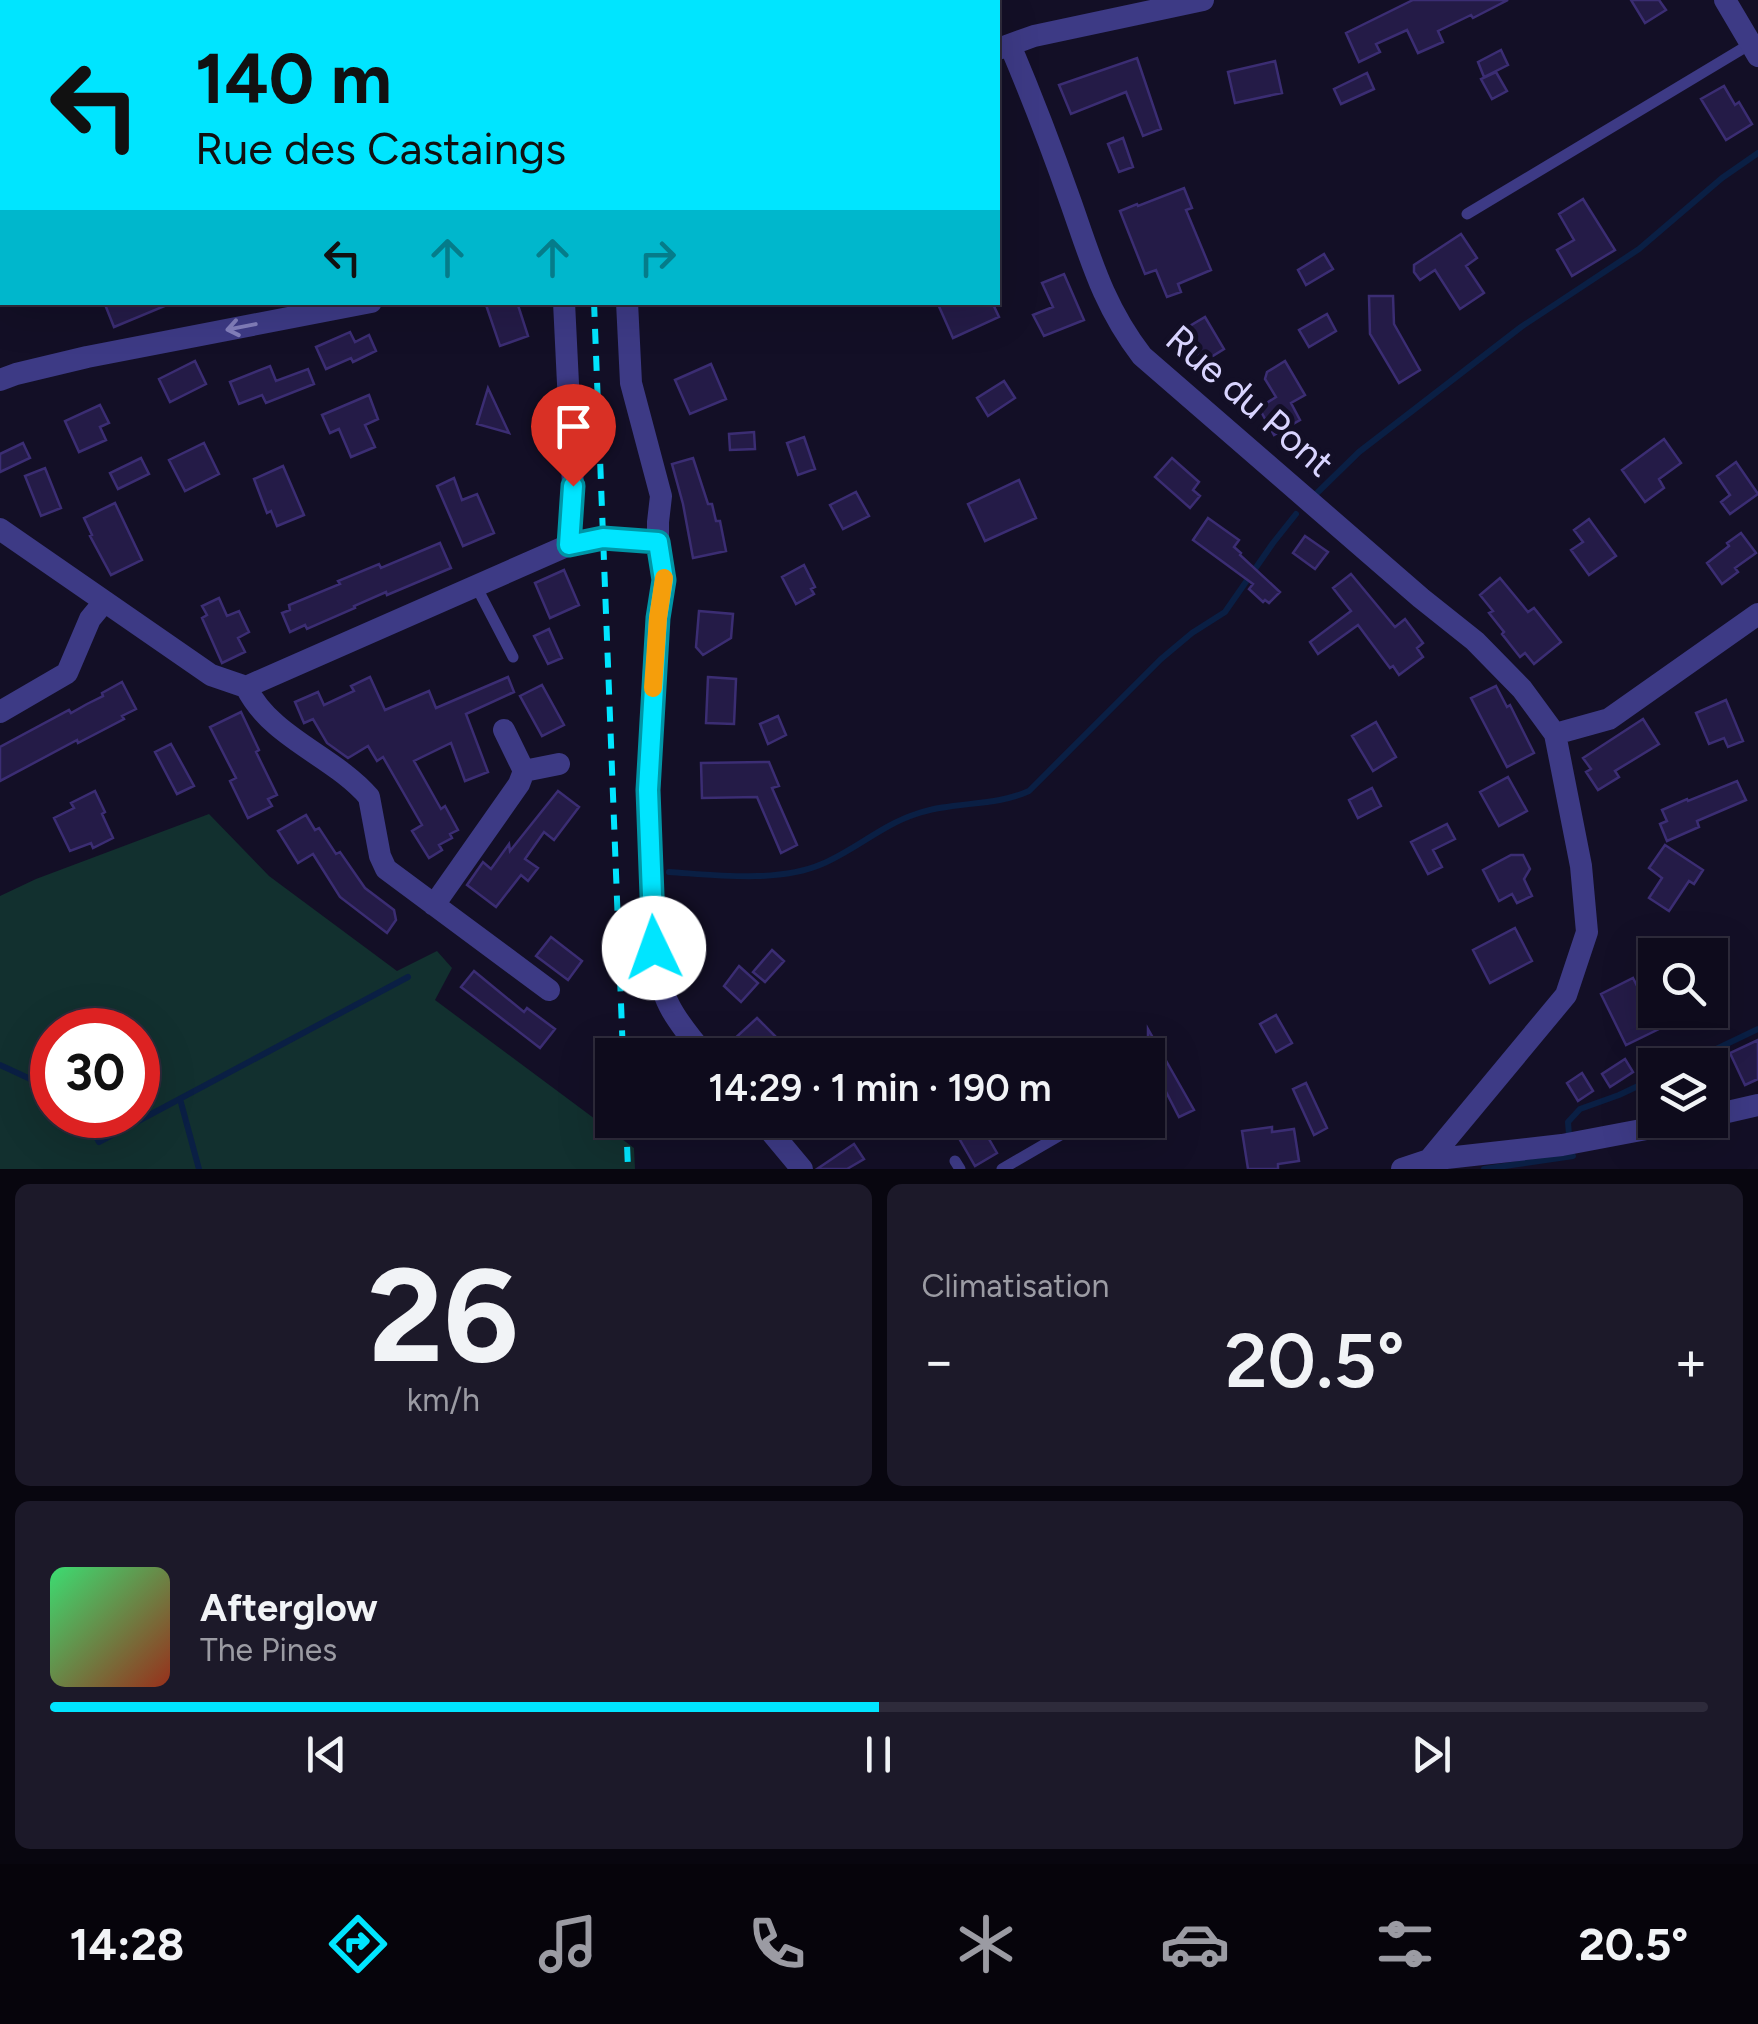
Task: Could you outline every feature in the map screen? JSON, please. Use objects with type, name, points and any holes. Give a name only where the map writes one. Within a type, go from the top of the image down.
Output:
[{"type":"street","points":[[1004,47],[1052,32],[1202,0]]},
{"type":"street","points":[[1725,0],[1755,49]]},
{"type":"street","name":"Rue du Pont","points":[[1004,47],[1034,102],[1104,298],[1142,356],[1475,642],[1522,690],[1555,734]]},
{"type":"street","points":[[0,380],[87,357],[356,305]]},
{"type":"street","points":[[564,305],[573,486],[569,545]]},
{"type":"street","points":[[627,305],[631,383],[661,496],[658,542],[664,580],[658,618],[648,790],[654,948],[660,984],[672,1014],[692,1038]]},
{"type":"street","points":[[0,529],[211,675],[246,686],[569,545],[603,538],[658,542]]},
{"type":"street","points":[[0,712],[67,673],[90,619],[104,602]]},
{"type":"street","points":[[1429,1160],[1566,995],[1587,932],[1581,866],[1555,734],[1609,719],[1758,614]]},
{"type":"street","points":[[246,686],[254,704],[276,724],[369,797],[380,856],[386,868],[549,990]]},
{"type":"street","points":[[504,730],[524,771]]},
{"type":"street","points":[[524,771],[560,764]]},
{"type":"street","points":[[434,905],[512,798],[524,771]]},
{"type":"street","points":[[1728,1112],[1758,1105]]},
{"type":"street","points":[[1402,1169],[1429,1160],[1562,1146],[1638,1131]]},
{"type":"street","points":[[776,1138],[802,1169]]},
{"type":"lane","points":[[1467,214],[1755,49]]},
{"type":"lane","points":[[476,586],[513,657]]},
{"type":"lane","points":[[1002,1169],[1055,1138]]},
{"type":"green space","points":[[209,814],[269,876],[397,971],[437,951],[452,968],[435,1000],[595,1119],[595,1138],[621,1138],[634,1148],[635,1169],[0,1169],[0,896]]},
{"type":"building","points":[[1413,0],[1508,0],[1438,31],[1443,42],[1418,53],[1407,30],[1376,44],[1380,52],[1359,62],[1346,33]]},
{"type":"building","points":[[1631,0],[1659,0],[1666,10],[1645,23]]},
{"type":"building","points":[[1501,50],[1508,65],[1484,77],[1478,62]]},
{"type":"building","points":[[1137,58],[1161,129],[1143,136],[1126,92],[1071,114],[1059,85]]},
{"type":"building","points":[[1275,61],[1282,93],[1235,103],[1228,72]]},
{"type":"building","points":[[1496,72],[1507,91],[1492,99],[1481,79]]},
{"type":"building","points":[[1367,73],[1374,89],[1341,104],[1334,89]]},
{"type":"building","points":[[1724,86],[1752,124],[1726,140],[1701,99]]},
{"type":"building","points":[[1123,138],[1133,167],[1119,172],[1108,144]]},
{"type":"building","points":[[1184,188],[1192,208],[1186,210],[1211,270],[1178,284],[1181,292],[1167,297],[1156,270],[1145,274],[1120,211]]},
{"type":"building","points":[[1583,199],[1615,250],[1572,276],[1557,250],[1574,240],[1559,214]]},
{"type":"building","points":[[1461,234],[1477,258],[1466,266],[1484,293],[1460,309],[1435,270],[1420,280],[1414,265]]},
{"type":"building","points":[[1324,254],[1333,269],[1306,285],[1298,270]]},
{"type":"building","points":[[1064,274],[1084,320],[1044,336],[1033,315],[1053,307],[1042,283]]},
{"type":"building","points":[[1369,296],[1393,296],[1394,324],[1420,370],[1399,383],[1370,334]]},
{"type":"building","points":[[105,305],[167,305],[114,327]]},
{"type":"building","points":[[486,305],[518,305],[528,336],[500,346]]},
{"type":"building","points":[[938,305],[993,305],[999,317],[953,338]]},
{"type":"building","points":[[1327,314],[1336,331],[1309,347],[1299,330]]},
{"type":"building","points":[[1205,317],[1224,349],[1203,362],[1183,330]]},
{"type":"building","points":[[350,332],[355,342],[369,335],[376,351],[326,369],[316,347]]},
{"type":"building","points":[[195,361],[206,384],[170,402],[159,379]]},
{"type":"building","points":[[1285,361],[1305,395],[1291,403],[1300,420],[1274,435],[1259,408],[1276,397],[1265,379],[1267,372]]},
{"type":"building","points":[[711,364],[726,399],[690,414],[675,380]]},
{"type":"building","points":[[270,366],[276,381],[308,369],[314,384],[266,403],[262,395],[239,404],[230,382]]},
{"type":"building","points":[[1004,381],[1015,398],[988,416],[977,398]]},
{"type":"building","points":[[488,388],[509,433],[477,424]]},
{"type":"building","points":[[369,395],[378,419],[365,425],[375,447],[351,457],[339,429],[330,433],[322,415]]},
{"type":"building","points":[[100,405],[109,423],[100,427],[106,440],[79,452],[65,421]]},
{"type":"building","points":[[754,432],[755,449],[730,450],[729,434]]},
{"type":"building","points":[[804,437],[815,469],[798,475],[787,443]]},
{"type":"building","points":[[1664,439],[1681,463],[1659,479],[1664,488],[1645,502],[1622,470]]},
{"type":"building","points":[[23,443],[30,458],[0,472],[0,454]]},
{"type":"building","points":[[204,443],[219,474],[185,491],[169,460]]},
{"type":"building","points":[[141,458],[149,474],[118,489],[110,473]]},
{"type":"building","points":[[693,458],[708,504],[712,504],[716,521],[720,521],[726,551],[693,558],[672,464]]},
{"type":"building","points":[[1172,458],[1199,482],[1193,490],[1200,496],[1190,508],[1155,477]]},
{"type":"building","points":[[1736,462],[1758,494],[1730,514],[1721,502],[1730,495],[1717,476]]},
{"type":"building","points":[[283,466],[304,515],[277,526],[271,511],[267,513],[254,479]]},
{"type":"building","points":[[45,468],[61,508],[41,516],[25,476]]},
{"type":"building","points":[[454,478],[462,500],[477,494],[494,533],[463,546],[437,486]]},
{"type":"building","points":[[1019,480],[1036,518],[985,541],[968,504]]},
{"type":"building","points":[[856,492],[869,516],[843,529],[830,505]]},
{"type":"building","points":[[115,503],[142,560],[111,575],[84,518]]},
{"type":"building","points":[[1208,518],[1239,540],[1234,547],[1240,555],[1280,592],[1269,603],[1249,589],[1253,584],[1193,540]]},
{"type":"building","points":[[1589,519],[1616,556],[1589,575],[1571,550],[1583,542],[1574,530]]},
{"type":"building","points":[[1741,533],[1756,553],[1735,568],[1738,572],[1722,584],[1707,563]]},
{"type":"building","points":[[1305,536],[1328,552],[1315,569],[1293,553]]},
{"type":"building","points":[[440,543],[451,568],[387,595],[386,592],[307,629],[305,625],[290,632],[282,613],[290,610],[289,605],[379,564],[381,568]]},
{"type":"building","points":[[804,565],[815,587],[811,589],[814,594],[796,604],[782,577]]},
{"type":"building","points":[[564,570],[579,605],[550,618],[535,583]]},
{"type":"building","points":[[1351,574],[1395,627],[1405,619],[1423,643],[1417,648],[1423,657],[1399,675],[1358,625],[1318,654],[1310,642],[1351,611],[1333,588]]},
{"type":"building","points":[[1500,578],[1528,612],[1534,608],[1561,642],[1534,664],[1525,653],[1520,657],[1502,634],[1489,613],[1493,611],[1480,595]]},
{"type":"building","points":[[219,598],[227,616],[239,611],[249,632],[238,638],[245,652],[222,663],[202,618],[207,615],[202,606]]},
{"type":"building","points":[[699,611],[733,614],[731,638],[703,655],[696,647]]},
{"type":"building","points":[[549,629],[562,658],[548,664],[534,636]]},
{"type":"building","points":[[370,677],[385,710],[429,691],[436,708],[508,677],[514,692],[466,714],[488,772],[465,781],[451,743],[414,761],[441,809],[445,806],[458,830],[439,845],[442,850],[429,858],[412,831],[422,825],[383,757],[377,761],[368,746],[348,758],[327,743],[313,719],[304,723],[295,702],[318,692],[324,705],[354,691],[351,686]]},
{"type":"building","points":[[708,677],[736,679],[734,724],[706,723]]},
{"type":"building","points":[[122,682],[136,709],[122,716],[124,719],[0,781],[0,747],[103,696],[102,693]]},
{"type":"building","points":[[542,685],[564,725],[542,736],[520,696]]},
{"type":"building","points":[[1496,686],[1534,753],[1507,767],[1471,698]]},
{"type":"building","points":[[1726,700],[1743,741],[1728,747],[1724,738],[1709,744],[1696,713]]},
{"type":"building","points":[[241,712],[277,795],[268,799],[272,806],[248,818],[230,781],[236,778],[210,727]]},
{"type":"building","points":[[778,716],[786,735],[768,744],[760,724]]},
{"type":"building","points":[[1643,719],[1659,744],[1615,771],[1619,777],[1598,790],[1586,772],[1591,769],[1583,758]]},
{"type":"building","points":[[1376,722],[1396,757],[1373,771],[1352,736]]},
{"type":"building","points":[[171,744],[194,786],[177,794],[155,752]]},
{"type":"building","points":[[769,762],[779,786],[772,788],[797,845],[781,853],[757,797],[702,798],[701,763]]},
{"type":"building","points":[[1508,777],[1527,811],[1499,826],[1480,792]]},
{"type":"building","points":[[1737,781],[1746,800],[1697,821],[1699,827],[1667,841],[1660,824],[1667,821],[1662,810]]},
{"type":"building","points":[[1372,788],[1381,806],[1358,818],[1349,800]]},
{"type":"building","points":[[95,791],[113,838],[93,848],[91,843],[70,851],[54,818],[74,808],[71,803]]},
{"type":"building","points":[[558,791],[579,807],[554,840],[544,832],[525,859],[538,868],[528,881],[521,875],[496,907],[467,885],[483,862],[491,869],[509,844],[510,851]]},
{"type":"building","points":[[306,815],[336,854],[340,852],[365,888],[394,910],[396,920],[387,933],[340,897],[313,854],[298,863],[278,831]]},
{"type":"building","points":[[1447,824],[1455,839],[1433,850],[1442,867],[1428,874],[1411,842]]},
{"type":"building","points":[[1665,845],[1703,870],[1694,884],[1689,881],[1669,911],[1649,898],[1662,878],[1649,868]]},
{"type":"building","points":[[1511,855],[1523,855],[1530,869],[1524,879],[1532,896],[1517,903],[1512,894],[1499,901],[1483,870]]},
{"type":"building","points":[[1515,928],[1532,961],[1490,983],[1473,950]]},
{"type":"building","points":[[551,937],[582,961],[568,980],[536,956]]},
{"type":"building","points":[[772,950],[784,961],[765,982],[753,972]]},
{"type":"building","points":[[739,966],[758,983],[741,1002],[724,986]]},
{"type":"building","points":[[474,971],[524,1012],[527,1008],[555,1029],[540,1048],[461,987]]},
{"type":"building","points":[[1633,978],[1638,988],[1638,1028],[1659,1029],[1626,1045],[1601,994]]},
{"type":"building","points":[[1276,1015],[1292,1043],[1276,1052],[1260,1024]]},
{"type":"building","points":[[757,1018],[777,1038],[735,1038]]},
{"type":"building","points":[[1758,1040],[1758,1079],[1745,1085],[1730,1053]]},
{"type":"building","points":[[1165,1059],[1194,1110],[1179,1117],[1165,1090]]},
{"type":"building","points":[[1625,1059],[1633,1072],[1610,1087],[1602,1074]]},
{"type":"building","points":[[1582,1073],[1593,1091],[1578,1101],[1567,1083]]},
{"type":"building","points":[[1306,1083],[1327,1128],[1314,1135],[1293,1089]]},
{"type":"building","points":[[1272,1127],[1272,1132],[1294,1129],[1299,1161],[1278,1164],[1278,1169],[1248,1169],[1242,1131]]},
{"type":"building","points":[[959,1138],[988,1138],[997,1153],[975,1166]]},
{"type":"building","points":[[854,1144],[864,1159],[847,1169],[817,1169]]},
{"type":"waterway","points":[[1316,494],[1359,452],[1521,327],[1639,249],[1722,178],[1758,153]]},
{"type":"waterway","points":[[669,872],[747,876],[805,870],[916,814],[1002,800],[1029,791],[1161,659],[1225,612],[1296,514]]},
{"type":"waterway","points":[[160,1109],[408,977]]},
{"type":"waterway","points":[[1718,1048],[1758,1029]]},
{"type":"waterway","points":[[0,1065],[30,1079]]},
{"type":"waterway","points":[[1569,1135],[1568,1122],[1580,1109],[1638,1086]]},
{"type":"waterway","points":[[180,1099],[199,1169]]},
{"type":"waterway","points":[[97,1138],[99,1142],[106,1138]]},
{"type":"waterway","points":[[1484,1169],[1573,1156]]},
{"type":"railway","points":[[594,305],[622,1038]]},
{"type":"railway","points":[[627,1138],[628,1169]]},
{"type":"slow traffic","points":[[653,688],[664,578]]},
{"type":"route","points":[[573,486],[569,545],[603,538],[658,542],[664,571],[648,790],[654,948]]}]
